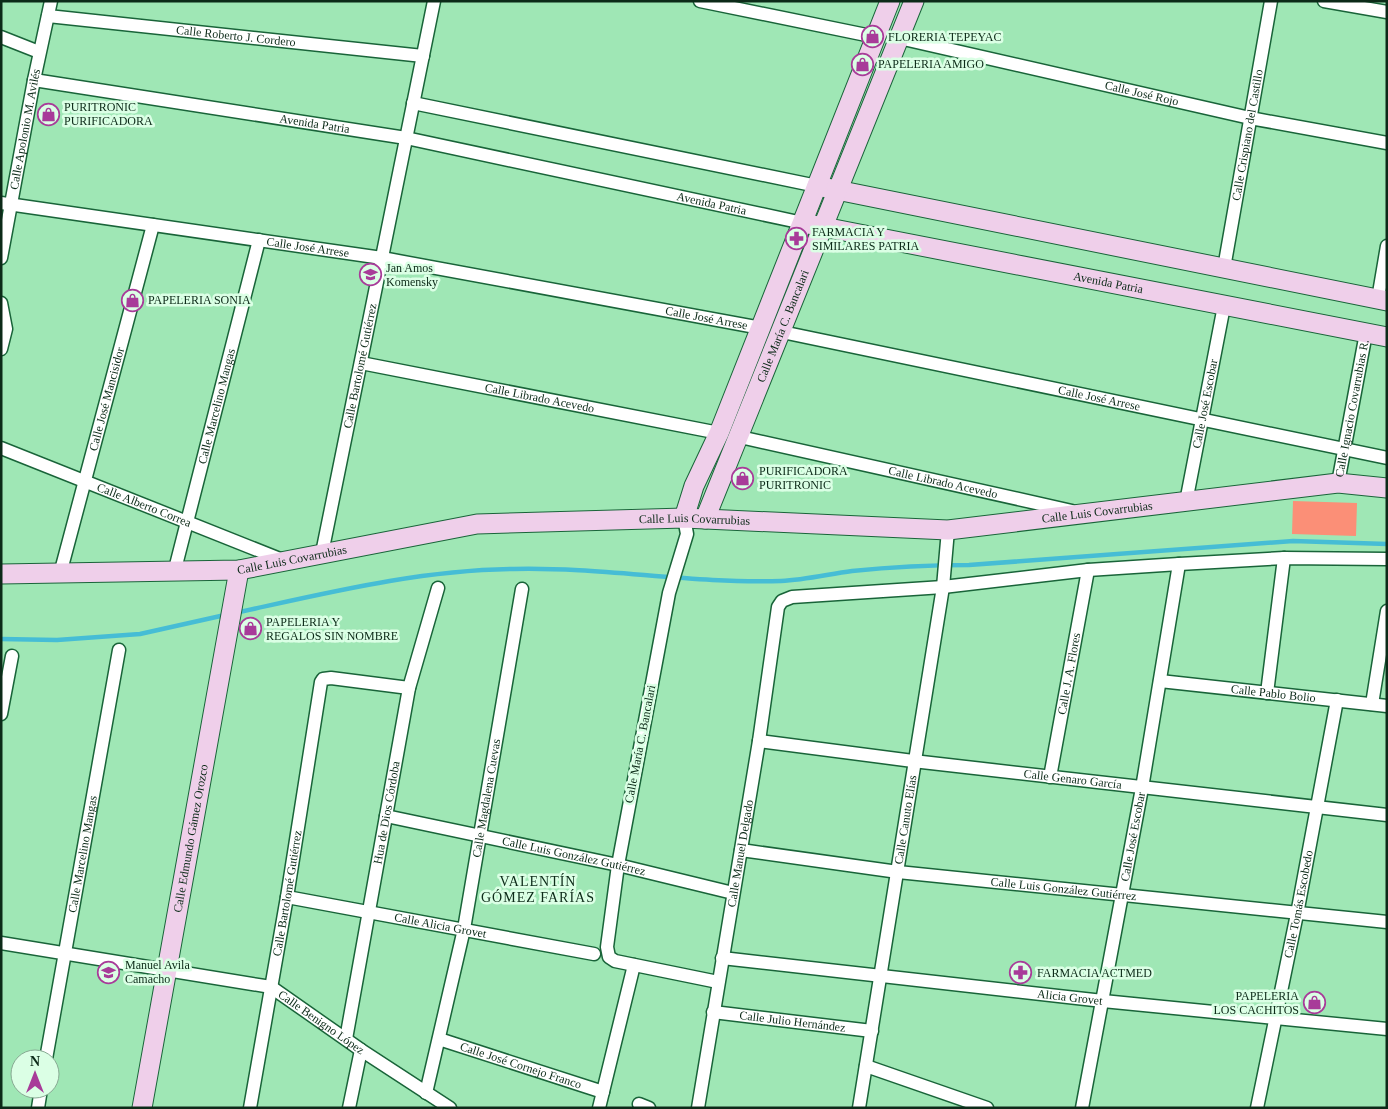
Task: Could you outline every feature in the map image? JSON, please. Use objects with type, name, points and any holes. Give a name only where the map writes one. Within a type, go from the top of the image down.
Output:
[{"type":"street","name":"Calle Apolonio M. Avilés","points":[[1,258],[7,204],[51,1]]},
{"type":"street","name":"Calle Bartolomé Gutiérrez","points":[[322,553],[434,1]]},
{"type":"street","points":[[700,1],[756,7],[876,37]]},
{"type":"street","name":"Calle María C. Bancalari","points":[[634,965],[615,961],[609,956],[607,946],[618,865],[669,593],[685,532],[694,486],[719,433],[890,1]]},
{"type":"street","name":"Calle María C. Bancalari","points":[[705,520],[740,438],[914,1]]},
{"type":"street","name":"Calle Crispiano del Castillo","points":[[1224,268],[1271,1]]},
{"type":"street","points":[[1324,1],[1387,12]]},
{"type":"street","name":"Calle Roberto J. Cordero","points":[[48,16],[422,56]]},
{"type":"street","points":[[1,37],[39,52]]},
{"type":"street","name":"Calle José Rojo","points":[[898,38],[1250,118],[1387,143]]},
{"type":"street","name":"Avenida Patria","points":[[34,80],[406,138],[823,228],[1387,338]]},
{"type":"street","points":[[413,103],[1382,300],[1387,246]]},
{"type":"street","name":"Calle José Arrese","points":[[7,204],[382,258],[761,328]]},
{"type":"street","name":"Calle José Mancisidor","points":[[60,574],[154,225]]},
{"type":"street","name":"Calle Marcelino Mangas","points":[[174,573],[259,240]]},
{"type":"street","points":[[1,303],[6,329],[1,349]]},
{"type":"street","name":"Calle José Escobar","points":[[1186,502],[1204,419],[1224,306]]},
{"type":"street","name":"Calle José Arrese","points":[[782,332],[1204,419],[1346,452],[1387,458]]},
{"type":"street","name":"Calle Ignacio Covarrubias R.","points":[[1338,483],[1346,452],[1366,334]]},
{"type":"street","name":"Calle Librado Acevedo","points":[[361,363],[719,433]]},
{"type":"street","name":"Calle Librado Acevedo","points":[[740,438],[1086,515]]},
{"type":"street","name":"Calle Alberto Correa","points":[[1,448],[287,562]]},
{"type":"street","name":"Calle Luis Covarrubias","points":[[1,574],[174,573],[239,570],[478,524],[685,532],[705,520],[948,538],[1086,515],[1338,483],[1387,488]]},
{"type":"street","name":"Calle Canuto Elías","points":[[859,1108],[943,584],[948,538]]},
{"type":"street","points":[[943,584],[1088,570],[1179,564],[1284,558],[1387,558]]},
{"type":"street","points":[[1267,693],[1284,558]]},
{"type":"street","name":"Calle José Escobar","points":[[1082,1108],[1142,788],[1179,564]]},
{"type":"street","name":"Calle Edmundo Gámez Orozco","points":[[142,1108],[239,570]]},
{"type":"street","name":"Calle J. A. Flores","points":[[1050,777],[1088,570]]},
{"type":"street","name":"Calle Manuel Delgado","points":[[698,1108],[759,741],[778,607],[782,600],[792,597],[943,584]]},
{"type":"street","name":"Hua de Dios Córdoba","points":[[346,1039],[410,688],[438,588]]},
{"type":"street","name":"Calle Magdalena Cuevas","points":[[426,1093],[464,929],[522,589]]},
{"type":"street","points":[[1372,704],[1387,611]]},
{"type":"street","name":"Calle Marcelino Mangas","points":[[48,1049],[119,650]]},
{"type":"street","points":[[1,714],[12,656]]},
{"type":"street","name":"Calle Bartolomé Gutiérrez","points":[[250,1108],[323,679],[331,678],[410,688]]},
{"type":"street","name":"Calle Pablo Bolio","points":[[1160,681],[1387,706]]},
{"type":"street","name":"Calle Tomás Escobedo","points":[[1257,1108],[1297,914],[1337,700]]},
{"type":"street","name":"Calle Genaro García","points":[[759,741],[913,762],[1387,815]]},
{"type":"street","name":"Calle Luis González Gutiérrez","points":[[386,816],[618,865],[734,893]]},
{"type":"street","name":"Calle Luis González Gutiérrez","points":[[741,850],[898,872],[1387,922]]},
{"type":"street","name":"Calle Alicia Grovet","points":[[287,897],[594,954]]},
{"type":"street","name":"Calle Benigno López","points":[[1,943],[271,987],[443,1106]]},
{"type":"street","name":"Alicia Grovet","points":[[722,958],[881,977],[1387,1030]]},
{"type":"street","points":[[599,1108],[634,965],[718,982]]},
{"type":"street","name":"Calle Julio Hernández","points":[[713,1012],[872,1031]]},
{"type":"street","name":"Calle José Cornejo Franco","points":[[439,1039],[603,1092]]},
{"type":"street","points":[[349,1108],[361,1050]]},
{"type":"street","points":[[866,1066],[987,1108]]},
{"type":"shaded area","points":[[1293,501],[1357,503],[1356,536],[1292,534]]},
{"type":"waterway","points":[[235,613],[373,584],[443,573],[479,570],[581,570],[714,580],[781,581],[881,568],[969,565],[1293,541],[1387,544]]},
{"type":"waterway","points":[[1,639],[57,640],[140,634],[225,615]]},
{"type":"place","name":"FLORERIA TEPEYAC","points":[[872,37]]},
{"type":"place","name":"PAPELERIA AMIGO","points":[[862,64]]},
{"type":"place","name":"PURITRONIC PURIFICADORA","points":[[48,114]]},
{"type":"place","name":"FARMACIA Y SIMILARES PATRIA","points":[[796,239]]},
{"type":"place","name":"Jan Amos Komensky","points":[[370,275]]},
{"type":"place","name":"PAPELERIA SONIA","points":[[132,300]]},
{"type":"place","name":"PURIFICADORA PURITRONIC","points":[[743,478]]},
{"type":"place","name":"PAPELERIA Y REGALOS SIN NOMBRE","points":[[250,629]]},
{"type":"place","name":"Manuel Avila Camacho","points":[[109,972]]},
{"type":"place","name":"FARMACIA ACTMED","points":[[1021,973]]},
{"type":"place","name":"PAPELERIA LOS CACHITOS","points":[[1315,1003]]},
{"type":"district","name":"VALENTÍN GÓMEZ FARÍAS","points":[[538,890]]}]
